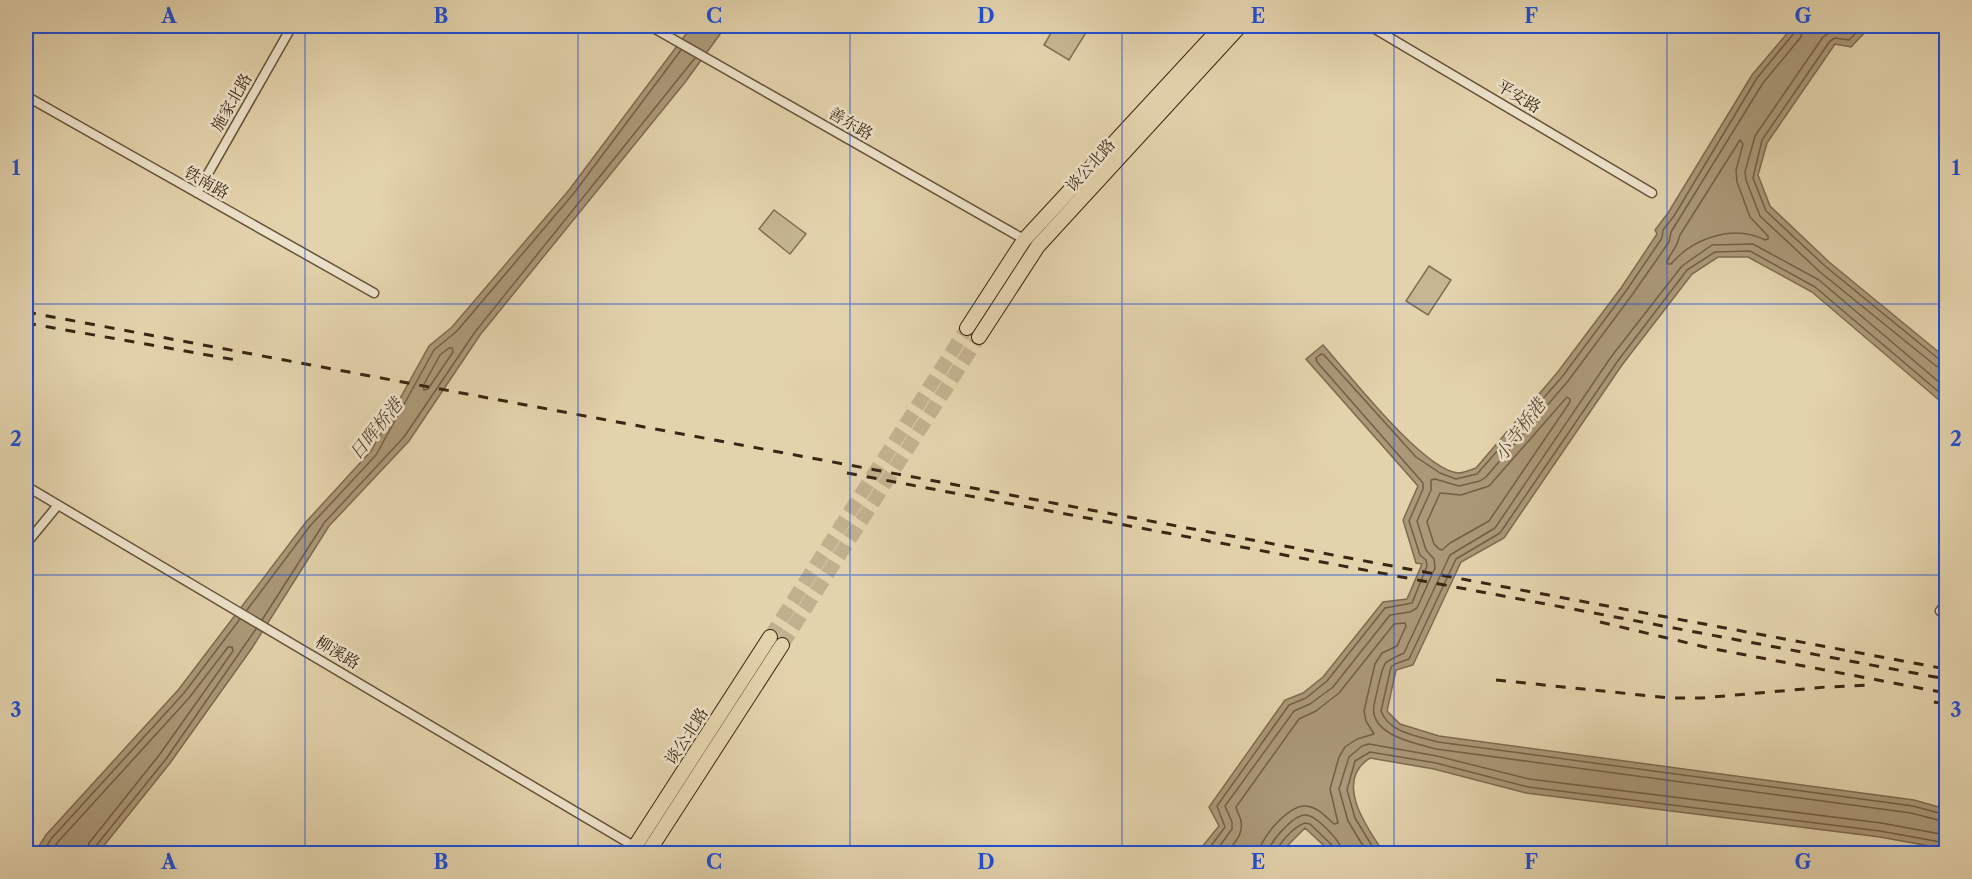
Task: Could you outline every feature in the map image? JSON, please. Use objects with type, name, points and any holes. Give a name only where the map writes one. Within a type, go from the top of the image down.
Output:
[{"type":"main road","name":"谈公北路","points":[[967,328],[1024,240],[1222,26]]},
{"type":"main road","name":"谈公北路","points":[[979,337],[1038,246],[1240,26]]},
{"type":"main road","name":"谈公北路","points":[[639,852],[770,637]]},
{"type":"main road","name":"谈公北路","points":[[639,852],[782,645]]},
{"type":"street","name":"施家北路","points":[[197,193],[292,26]]},
{"type":"street","name":"善东路","points":[[650,26],[1038,246]]},
{"type":"street","name":"平安路","points":[[1370,26],[1652,193]]},
{"type":"street","name":"铁南路","points":[[26,96],[374,293]]},
{"type":"street","name":"柳溪路","points":[[26,486],[277,633],[639,852]]},
{"type":"street","points":[[26,544],[58,505]]},
{"type":"street","points":[[1940,611],[1947,603]]},
{"type":"shaded area","points":[[1055,26],[1090,26],[1069,60],[1044,45]]},
{"type":"shaded area","points":[[774,210],[806,234],[790,254],[759,229]]},
{"type":"shaded area","points":[[1429,266],[1451,280],[1428,315],[1406,301]]},
{"type":"water","points":[[692,26],[726,26],[686,81],[480,335],[409,441],[329,526],[252,648],[170,763],[98,853],[34,854],[46,835],[179,689],[306,522],[371,451],[429,346],[452,327],[569,190]]},
{"type":"water","name":"小寺桥港","points":[[1790,26],[1871,26],[1851,47],[1835,44],[1767,143],[1758,175],[1770,206],[1829,262],[1946,358],[1946,406],[1812,292],[1748,257],[1718,257],[1692,274],[1622,365],[1504,538],[1461,562],[1413,665],[1396,670],[1387,711],[1400,724],[1439,736],[1914,800],[1946,809],[1946,849],[1880,837],[1526,793],[1434,769],[1370,758],[1359,768],[1354,779],[1354,792],[1362,818],[1384,853],[1332,853],[1305,828],[1280,853],[1197,853],[1219,826],[1209,807],[1285,700],[1303,693],[1323,677],[1383,602],[1407,599],[1422,564],[1416,563],[1403,520],[1418,486],[1306,359],[1323,345],[1367,397],[1406,439],[1426,456],[1443,468],[1458,473],[1476,468],[1557,373],[1621,288],[1657,234],[1655,230],[1668,213],[1752,75],[1790,30]]},
{"type":"tunnel","points":[[770,637],[967,328]]},
{"type":"tunnel","points":[[782,645],[979,337]]},
{"type":"railway","points":[[26,312],[1946,669]]},
{"type":"railway","points":[[26,323],[242,361]]},
{"type":"railway","points":[[847,473],[1946,679]]},
{"type":"railway","points":[[1600,622],[1709,648],[1946,693]]},
{"type":"railway","points":[[1496,680],[1670,698],[1702,698],[1872,685]]},
{"type":"railway","points":[[1934,702],[1946,704]]},
{"type":"water label","name":"日晖桥港","points":[[376,429]]}]
